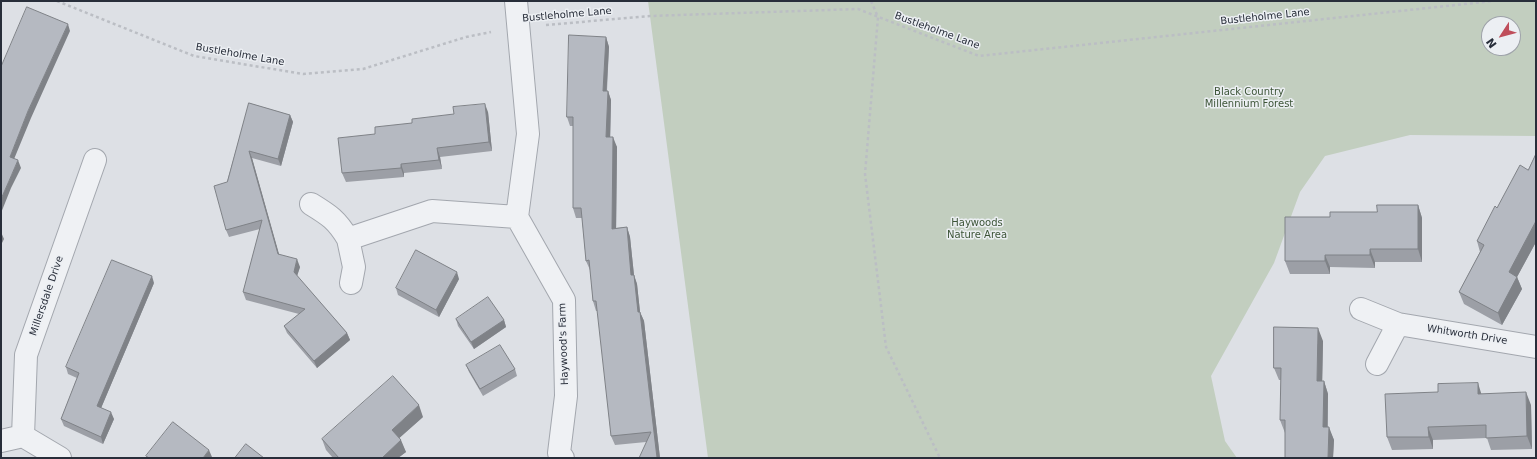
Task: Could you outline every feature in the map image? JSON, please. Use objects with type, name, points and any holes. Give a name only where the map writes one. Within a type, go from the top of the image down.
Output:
[{"type":"street","points":[[348,239],[432,211],[517,217],[528,134],[516,1]]},
{"type":"street","name":"Millersdale Drive","points":[[23,436],[26,355],[95,160]]},
{"type":"street","points":[[310,204],[324,212],[340,225],[348,239],[354,267],[351,283]]},
{"type":"street","name":"Haywood's Farm","points":[[517,217],[564,300],[566,396],[559,453],[563,458]]},
{"type":"street","name":"Whitworth Drive","points":[[1361,308],[1398,324],[1536,347]]},
{"type":"street","points":[[1377,364],[1398,324]]},
{"type":"street","points":[[1,441],[23,436],[60,458]]},
{"type":"path","name":"Bustleholme Lane","points":[[57,1],[194,56],[303,74],[363,69],[466,37],[518,27],[650,16],[858,9],[979,56],[1493,1]]},
{"type":"path","points":[[870,1],[878,17],[865,174],[886,347],[940,458]]},
{"type":"green space","name":"Haywoods Nature Area","points":[[648,1],[1536,1],[1536,136],[1410,135],[1325,156],[1300,192],[1274,263],[1211,376],[1225,441],[1237,458],[708,458]]},
{"type":"building","points":[[27,7],[68,24],[28,111],[10,157],[18,160],[1,199],[1,67]]},
{"type":"building","points":[[569,35],[606,37],[603,91],[608,91],[606,137],[613,137],[612,229],[627,227],[631,275],[634,275],[638,312],[640,312],[657,458],[639,458],[651,432],[611,436],[596,301],[593,301],[589,260],[586,261],[581,208],[573,208],[573,117],[567,117]]},
{"type":"building","points":[[249,103],[290,115],[278,159],[249,151],[278,254],[297,259],[294,272],[347,333],[314,361],[284,326],[305,309],[243,292],[262,220],[226,230],[214,186],[227,182]]},
{"type":"building","points":[[485,104],[489,142],[437,148],[439,160],[401,164],[401,168],[342,173],[338,138],[375,134],[375,127],[412,123],[412,119],[454,114],[453,107]]},
{"type":"building","points":[[1536,154],[1536,221],[1509,272],[1517,277],[1498,313],[1459,292],[1484,245],[1477,241],[1495,206],[1497,208],[1520,165],[1528,170]]},
{"type":"building","points":[[1377,205],[1418,205],[1418,249],[1370,249],[1370,255],[1325,255],[1325,261],[1285,261],[1285,217],[1330,217],[1330,212],[1377,212]]},
{"type":"building","points":[[416,250],[457,272],[436,310],[396,288]]},
{"type":"building","points":[[112,260],[152,276],[97,406],[111,412],[101,437],[61,419],[79,373],[66,367]]},
{"type":"building","points":[[488,297],[504,320],[471,342],[456,319]]},
{"type":"building","points":[[1274,327],[1318,328],[1317,381],[1324,381],[1323,427],[1329,427],[1328,458],[1285,458],[1285,420],[1280,420],[1281,368],[1274,368]]},
{"type":"building","points":[[500,345],[515,369],[480,389],[466,365]]},
{"type":"building","points":[[393,376],[419,405],[392,430],[401,440],[382,458],[339,458],[322,439]]},
{"type":"building","points":[[1478,383],[1478,394],[1526,392],[1527,436],[1486,438],[1486,425],[1428,427],[1429,437],[1387,437],[1385,394],[1438,392],[1438,384]]},
{"type":"building","points":[[173,422],[209,450],[203,458],[149,458],[146,456]]},
{"type":"building","points":[[246,444],[264,458],[235,458]]},
{"type":"park label","name":"Black Country Millennium Forest","points":[[1249,98]]}]
